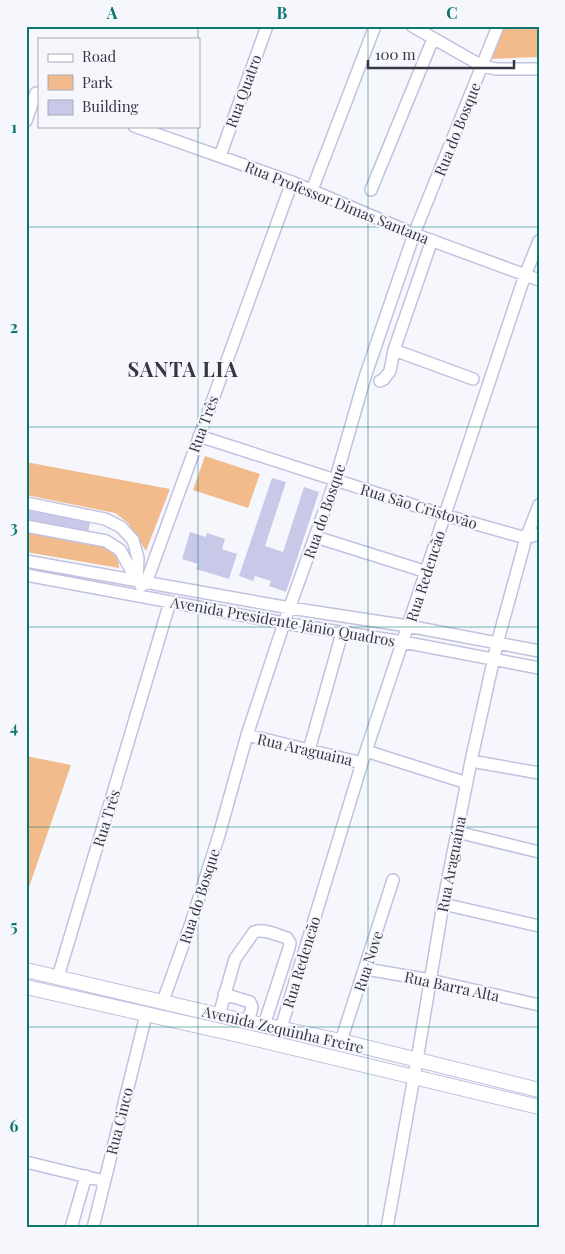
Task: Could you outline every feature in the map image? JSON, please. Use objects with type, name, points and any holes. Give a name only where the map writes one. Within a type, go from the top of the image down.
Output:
[{"type":"main road","name":"Avenida Zequinha Freire","points":[[26,970],[248,1022],[341,1041],[539,1090]]},
{"type":"main road","name":"Avenida Zequinha Freire","points":[[26,988],[243,1036],[539,1107]]},
{"type":"main road","points":[[243,1036],[248,1022]]},
{"type":"street","name":"Rua Quatro","points":[[220,156],[267,26]]},
{"type":"street","points":[[312,190],[375,26]]},
{"type":"street","points":[[412,26],[482,66],[496,69],[539,69]]},
{"type":"street","name":"Rua do Bosque","points":[[163,1001],[219,835],[247,736],[284,623],[336,481],[365,377],[414,234],[498,26]]},
{"type":"street","points":[[371,190],[434,39]]},
{"type":"street","points":[[26,121],[34,92]]},
{"type":"street","name":"Rua Professor Dimas Santana","points":[[140,128],[292,182],[414,234],[539,280]]},
{"type":"street","name":"Rua Três","points":[[142,582],[199,436],[292,182]]},
{"type":"street","points":[[380,381],[390,371],[394,350],[432,240]]},
{"type":"street","name":"Rua Redencão","points":[[280,1028],[362,763],[525,275],[539,241]]},
{"type":"street","points":[[394,350],[473,379]]},
{"type":"street","name":"Rua São Cristovão","points":[[199,436],[444,515],[526,538]]},
{"type":"street","points":[[26,504],[106,519],[121,527],[133,540],[142,582]]},
{"type":"street","name":"Rua Araguaína","points":[[387,1228],[442,904],[471,761],[496,644],[526,538],[539,505]]},
{"type":"street","points":[[26,526],[106,541],[120,550],[142,582]]},
{"type":"street","points":[[526,538],[539,534]]},
{"type":"street","points":[[316,537],[427,572]]},
{"type":"street","name":"Avenida Presidente Jânio Quadros","points":[[26,561],[290,608],[408,626],[539,651]]},
{"type":"street","name":"Avenida Presidente Jânio Quadros","points":[[26,575],[284,623],[493,658],[539,668]]},
{"type":"street","points":[[127,594],[142,582]]},
{"type":"street","name":"Rua Três","points":[[58,977],[170,602]]},
{"type":"street","points":[[309,750],[342,633]]},
{"type":"street","name":"Rua Araguaina","points":[[247,736],[362,763]]},
{"type":"street","points":[[366,751],[467,783]]},
{"type":"street","points":[[471,761],[539,773]]},
{"type":"street","points":[[457,832],[539,852]]},
{"type":"street","name":"Rua Nove","points":[[341,1041],[394,880]]},
{"type":"street","points":[[442,904],[539,926]]},
{"type":"street","points":[[219,1015],[235,959],[254,932],[262,930],[287,938],[290,943],[264,1025]]},
{"type":"street","name":"Rua Barra Alta","points":[[366,968],[430,980],[539,1005]]},
{"type":"street","points":[[224,994],[250,1002],[252,1007],[248,1022]]},
{"type":"street","name":"Rua Cinco","points":[[93,1228],[146,1014]]},
{"type":"street","points":[[26,1162],[104,1181]]},
{"type":"street","points":[[71,1228],[86,1176]]},
{"type":"green space","points":[[504,26],[539,26],[539,57],[488,59]]},
{"type":"green space","points":[[205,456],[260,474],[248,508],[193,490]]},
{"type":"green space","points":[[26,462],[170,489],[146,551],[128,523],[115,513],[26,495]]},
{"type":"green space","points":[[26,531],[102,544],[114,554],[118,560],[119,568],[26,552]]},
{"type":"green space","points":[[26,756],[71,765],[26,896]]},
{"type":"building","points":[[272,478],[286,482],[265,546],[283,552],[304,487],[319,492],[286,592],[269,586],[271,581],[255,576],[253,581],[239,576]]},
{"type":"building","points":[[26,502],[91,515],[88,534],[26,522]]},
{"type":"building","points":[[190,532],[206,537],[207,533],[225,539],[222,549],[237,554],[229,579],[196,569],[198,564],[182,559]]},
{"type":"district","name":"SANTA LIA","points":[[183,368]]}]
